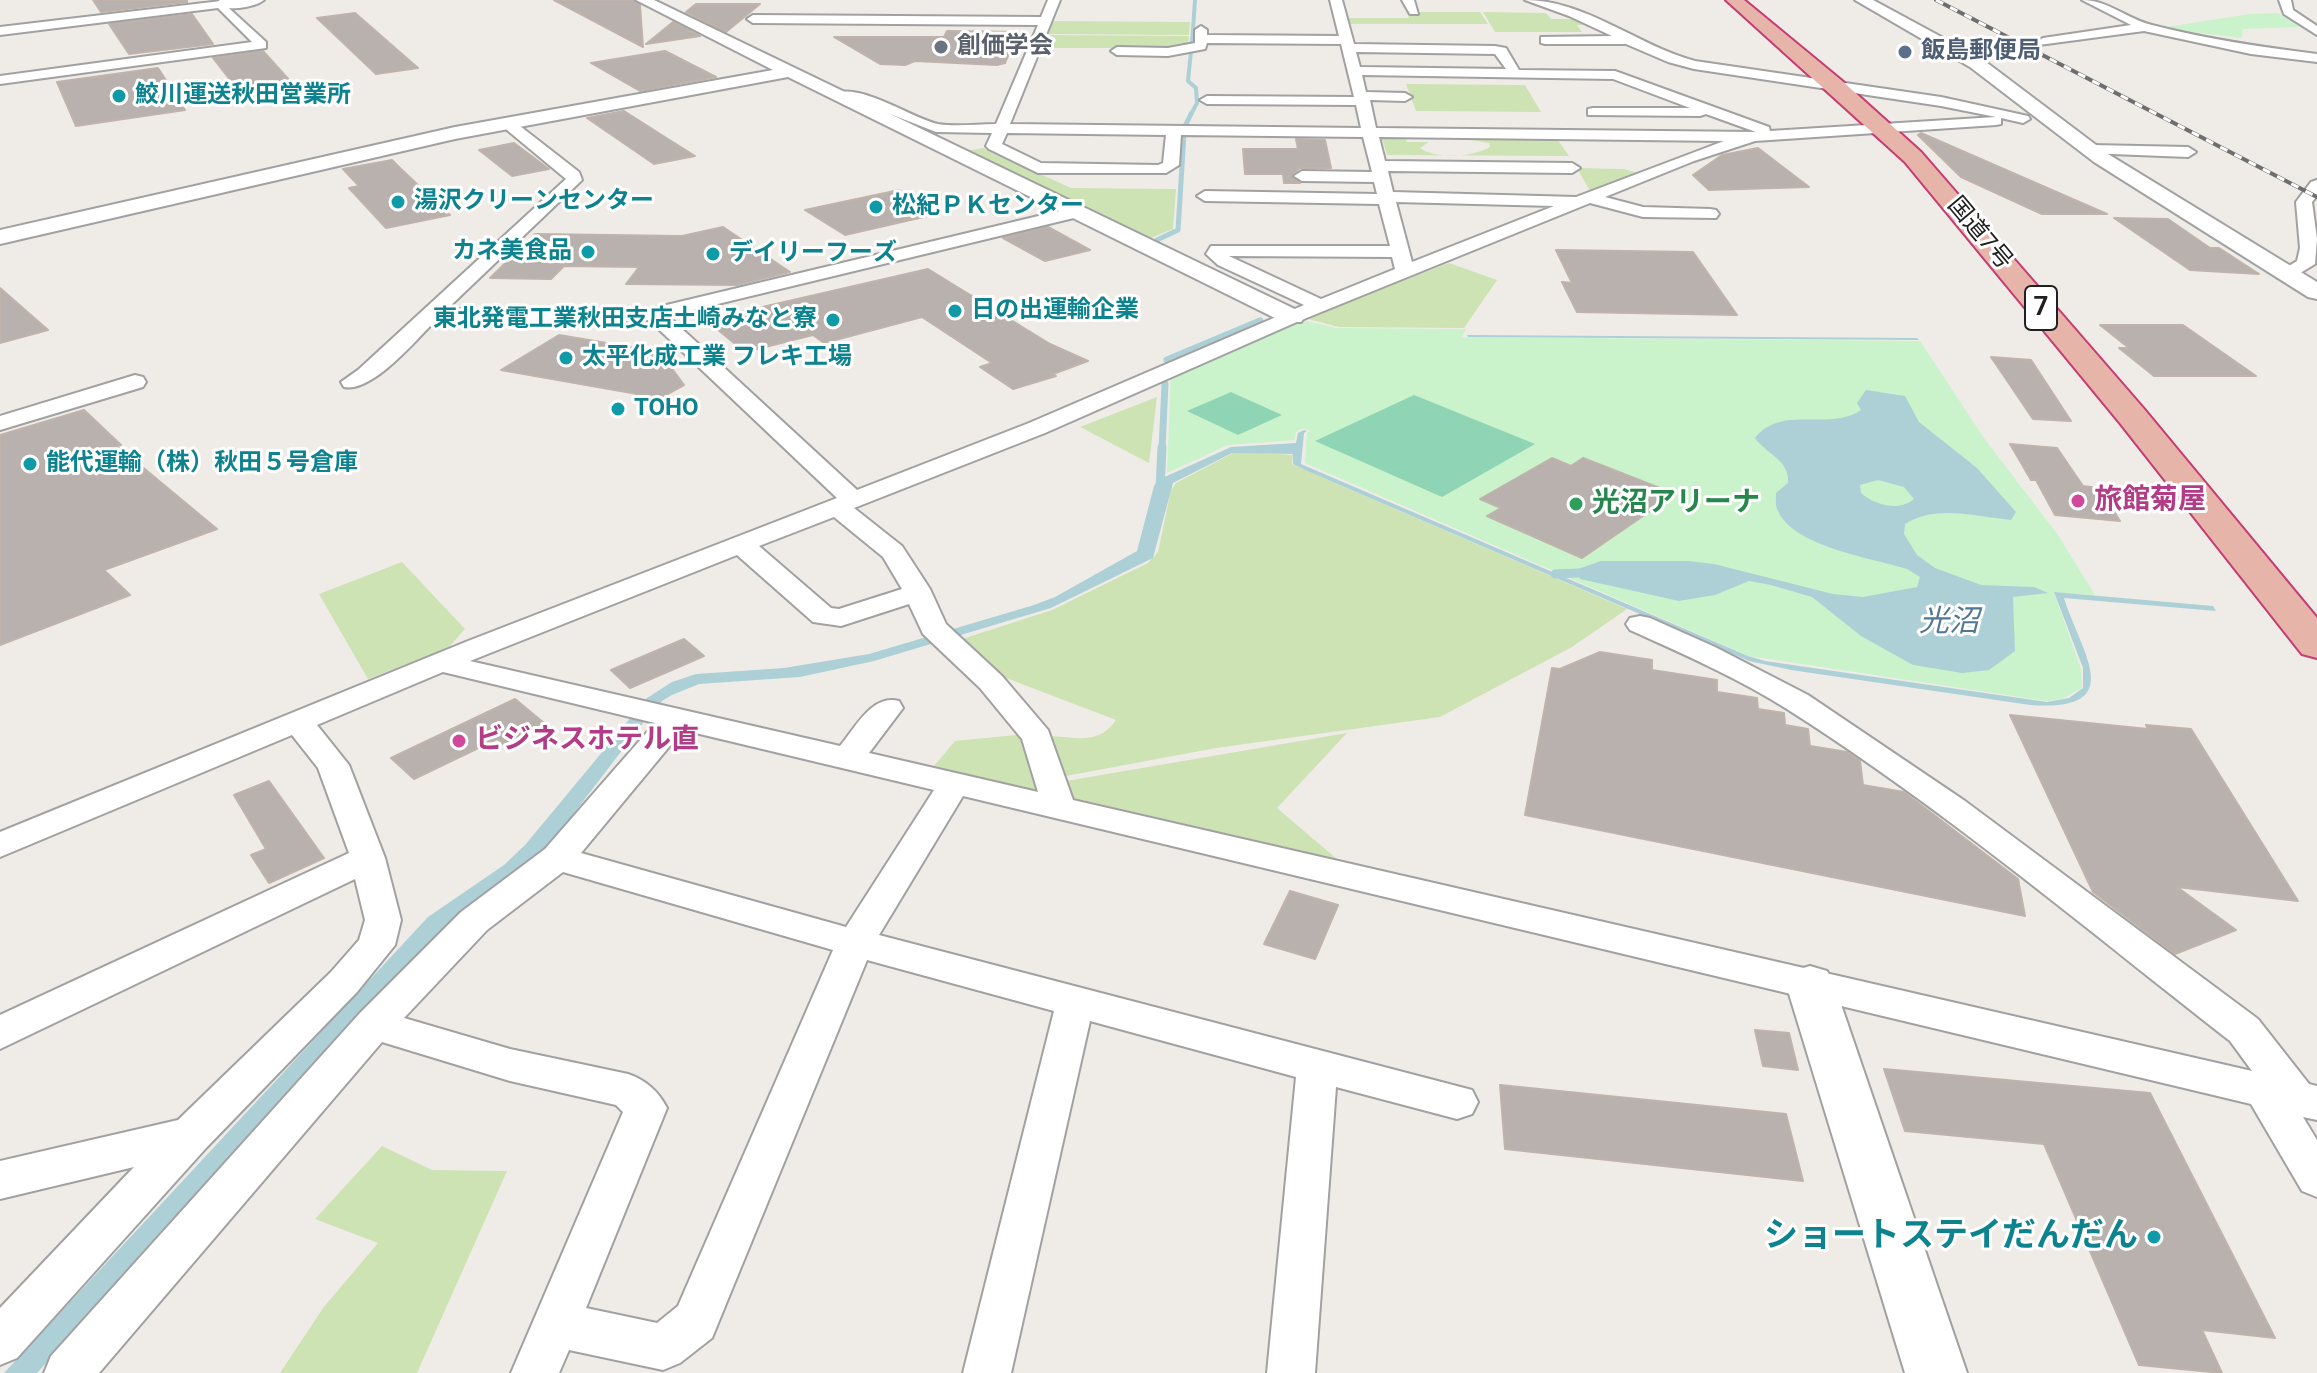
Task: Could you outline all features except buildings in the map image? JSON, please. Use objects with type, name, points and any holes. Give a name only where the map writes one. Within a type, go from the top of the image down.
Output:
[{"type":"highway","name":"国道7号","points":[[1734,0],[1883,128],[1958,208],[2317,645]]},
{"type":"street","points":[[0,31],[257,0]]},
{"type":"street","points":[[643,0],[740,30],[894,23],[1045,21]]},
{"type":"street","points":[[1336,0],[1406,273]]},
{"type":"street","points":[[1531,0],[1561,3],[1665,58],[1759,77],[1834,84],[1971,104],[2023,119]]},
{"type":"street","points":[[1862,0],[1976,63],[2091,150],[2317,292]]},
{"type":"street","points":[[2088,0],[2144,27],[2241,45],[2251,50],[2317,58]]},
{"type":"street","points":[[2285,0],[2288,12],[2316,29]]},
{"type":"street","points":[[1036,4],[1053,2],[994,146],[1038,168],[1169,168],[1173,137]]},
{"type":"street","points":[[894,23],[910,3]]},
{"type":"street","points":[[0,80],[262,45],[221,4]]},
{"type":"street","points":[[740,30],[763,10]]},
{"type":"street","points":[[2043,42],[2144,27]]},
{"type":"street","points":[[740,30],[790,72],[1292,317]]},
{"type":"street","points":[[1346,40],[1358,30]]},
{"type":"street","points":[[1117,51],[1168,52],[1201,41],[1346,40],[1501,51],[1515,73]]},
{"type":"street","points":[[1545,40],[1633,41]]},
{"type":"street","points":[[1598,73],[1665,58]]},
{"type":"street","points":[[1550,60],[1613,61]]},
{"type":"street","points":[[1356,71],[1615,75],[1776,135]]},
{"type":"street","points":[[0,237],[506,122],[790,72]]},
{"type":"street","points":[[837,96],[859,97],[936,128],[998,135],[1173,137],[1371,133],[1445,127],[1519,134],[1753,137],[2050,119]]},
{"type":"street","points":[[1207,100],[1405,97]]},
{"type":"street","points":[[1593,112],[1718,112]]},
{"type":"street","points":[[1509,119],[1519,134]]},
{"type":"street","points":[[352,382],[366,375],[574,180],[573,175],[506,122]]},
{"type":"street","points":[[0,845],[441,663],[1037,428],[1292,317],[1688,158],[1753,137]]},
{"type":"street","points":[[2091,150],[2188,152]]},
{"type":"street","points":[[1302,176],[1381,171],[1572,168]]},
{"type":"street","points":[[2285,274],[2306,264],[2309,248],[2304,202],[2317,185]]},
{"type":"street","points":[[1205,196],[1583,200],[1643,212],[1710,214]]},
{"type":"street","points":[[430,315],[582,318],[654,314],[1076,212]]},
{"type":"street","points":[[1215,214],[1391,217]]},
{"type":"street","points":[[1321,306],[1225,261],[1215,254],[1217,250],[1401,252]]},
{"type":"street","points":[[654,314],[893,552],[942,637],[991,682],[1037,737],[1059,807]]},
{"type":"street","points":[[0,423],[135,382]]},
{"type":"street","points":[[741,544],[823,616],[841,618],[903,597]]},
{"type":"street","points":[[1640,624],[1705,653],[1797,702],[1953,809],[2244,1030],[2293,1097],[2317,1178]]},
{"type":"street","points":[[441,663],[2293,1097]]},
{"type":"street","points":[[847,759],[888,708]]},
{"type":"street","points":[[68,1373],[374,1024],[474,921],[557,858],[659,712]]},
{"type":"street","points":[[0,1342],[191,1135],[344,982],[376,945],[383,920],[368,858],[333,765],[298,722]]},
{"type":"street","points":[[554,1324],[663,1347],[695,1322],[855,943],[954,784]]},
{"type":"street","points":[[0,1033],[368,858]]},
{"type":"street","points":[[557,858],[855,943],[1457,1102]]},
{"type":"street","points":[[1810,984],[1936,1373]]},
{"type":"street","points":[[987,1373],[1075,1002]]},
{"type":"street","points":[[374,1024],[510,1065],[628,1091],[646,1108],[535,1373]]},
{"type":"street","points":[[1291,1373],[1317,1066]]},
{"type":"street","points":[[0,1180],[191,1135]]},
{"type":"green space","points":[[1407,12],[1480,12],[1488,24],[1347,24],[1345,18],[1409,18]]},
{"type":"green space","points":[[1483,12],[1546,13],[1551,19],[1584,19],[1594,25],[1577,25],[1582,32],[1495,32]]},
{"type":"green space","points":[[2278,13],[2300,27],[2243,29],[2242,38],[2160,28],[2249,14]]},
{"type":"green space","points":[[1050,21],[1190,22],[1189,35],[1045,34]]},
{"type":"green space","points":[[1044,35],[1189,36],[1188,46],[1179,48],[1039,48]]},
{"type":"green space","points":[[1406,84],[1525,85],[1541,112],[1416,111]]},
{"type":"green space","points":[[1381,135],[1404,135],[1407,142],[1429,142],[1420,148],[1443,155],[1387,155]]},
{"type":"green space","points":[[1555,136],[1569,156],[1459,155],[1483,150],[1490,147],[1489,143],[1451,137]]},
{"type":"green space","points":[[983,148],[1071,188],[1176,189],[1173,229],[1148,239],[966,151]]},
{"type":"green space","points":[[1577,168],[1624,169],[1638,173],[1590,191]]},
{"type":"green space","points":[[1449,263],[1497,280],[1464,328],[1339,327],[1304,318]]},
{"type":"green space","points":[[1299,319],[1336,328],[1466,329],[1462,337],[1920,341],[1984,438],[2058,535],[2095,595],[2054,593],[2081,669],[2082,688],[2062,699],[2046,701],[1749,656],[1305,463],[1307,433],[1310,431],[1304,428],[1296,432],[1295,440],[1228,445],[1167,473],[1171,373]]},
{"type":"green space","points":[[1231,392],[1282,415],[1238,435],[1187,411]]},
{"type":"green space","points":[[1414,395],[1535,444],[1442,497],[1315,441]]},
{"type":"green space","points":[[1157,397],[1149,463],[1080,427]]},
{"type":"green space","points":[[1233,453],[1293,455],[1292,464],[1305,470],[1627,609],[1572,647],[1440,717],[1216,748],[1066,776],[1052,736],[1096,736],[1110,728],[1116,720],[1006,678],[983,664],[962,639],[1052,610],[1148,563],[1158,552],[1171,490],[1176,483]]},
{"type":"green space","points":[[402,562],[465,629],[448,648],[368,679],[319,594]]},
{"type":"green space","points":[[1347,733],[1277,808],[1337,859],[1069,797],[1066,781]]},
{"type":"green space","points":[[1026,734],[1038,790],[1028,792],[934,766],[955,741]]},
{"type":"green space","points":[[382,1146],[432,1170],[507,1171],[417,1373],[280,1373],[323,1308],[378,1243],[315,1219]]},
{"type":"water","points":[[1468,337],[1917,338],[1919,340]]},
{"type":"water","name":"光沼","points":[[1866,390],[1905,396],[1919,422],[1977,468],[2016,512],[2011,520],[1944,513],[1905,524],[1904,534],[1917,555],[1935,568],[1981,585],[2034,587],[2048,593],[2013,597],[2015,651],[1989,670],[1962,673],[1913,665],[1861,636],[1812,597],[1771,585],[1749,581],[1715,595],[1679,601],[1580,579],[1578,569],[1601,561],[1688,561],[1714,564],[1833,594],[1863,597],[1917,587],[1920,577],[1907,569],[1817,542],[1800,534],[1777,509],[1776,493],[1788,483],[1788,475],[1781,463],[1755,438],[1778,422],[1848,416],[1861,410],[1857,403]],"holes":[[[1878,480],[1904,487],[1914,499],[1894,506],[1880,504],[1867,497],[1861,493],[1860,485]]]},
{"type":"water","points":[[1307,431],[1304,433],[1301,464],[1765,661],[2047,702],[2069,698],[2083,688],[2083,668],[2054,592],[2213,606],[2216,611],[2064,598],[2091,675],[2089,689],[2080,699],[2061,705],[2030,705],[1791,670],[1749,661],[1305,470],[1293,464],[1293,454],[1232,453],[1173,483],[1153,558],[1051,608],[874,661],[800,677],[699,684],[662,701],[555,838],[529,863],[452,919],[429,942],[37,1373],[4,1373],[428,917],[504,865],[525,845],[647,698],[672,682],[696,674],[784,668],[869,654],[1055,597],[1137,551],[1158,480],[1231,447],[1296,443],[1298,433]]},
{"type":"waterway","points":[[1192,44],[1195,0]]},
{"type":"waterway","points":[[1190,116],[1197,103],[1196,88],[1188,81],[1191,51]]},
{"type":"waterway","points":[[1184,128],[1190,116]]},
{"type":"waterway","points":[[1157,240],[1178,230],[1184,134]]},
{"type":"waterway","points":[[1167,360],[1260,321]]},
{"type":"waterway","points":[[1162,449],[1165,384]]},
{"type":"waterway","points":[[1160,489],[1162,447]]},
{"type":"waterway","points":[[1555,574],[1578,573]]},
{"type":"railway","points":[[1936,0],[2317,197]]},
{"type":"place","name":"創価学会","points":[[941,47]]},
{"type":"place","name":"飯島郵便局","points":[[1905,52]]},
{"type":"place","name":"鮫川運送秋田営業所","points":[[119,96]]},
{"type":"place","name":"湯沢クリーンセンター","points":[[398,202]]},
{"type":"place","name":"松紀ＰＫセンター","points":[[876,207]]},
{"type":"place","name":"カネ美食品","points":[[588,252]]},
{"type":"place","name":"デイリーフーズ","points":[[713,254]]},
{"type":"place","name":"日の出運輸企業","points":[[955,311]]},
{"type":"place","name":"東北発電工業秋田支店土崎みなと寮","points":[[833,320]]},
{"type":"place","name":"太平化成工業 フレキ工場","points":[[566,358]]},
{"type":"place","name":"TOHO","points":[[618,409]]},
{"type":"place","name":"能代運輸（株）秋田５号倉庫","points":[[30,464]]},
{"type":"place","name":"旅館菊屋","points":[[2078,501]]},
{"type":"place","name":"光沼アリーナ","points":[[1576,504]]},
{"type":"place","name":"ビジネスホテル直","points":[[459,741]]},
{"type":"place","name":"ショートステイだんだん","points":[[2154,1237]]}]
